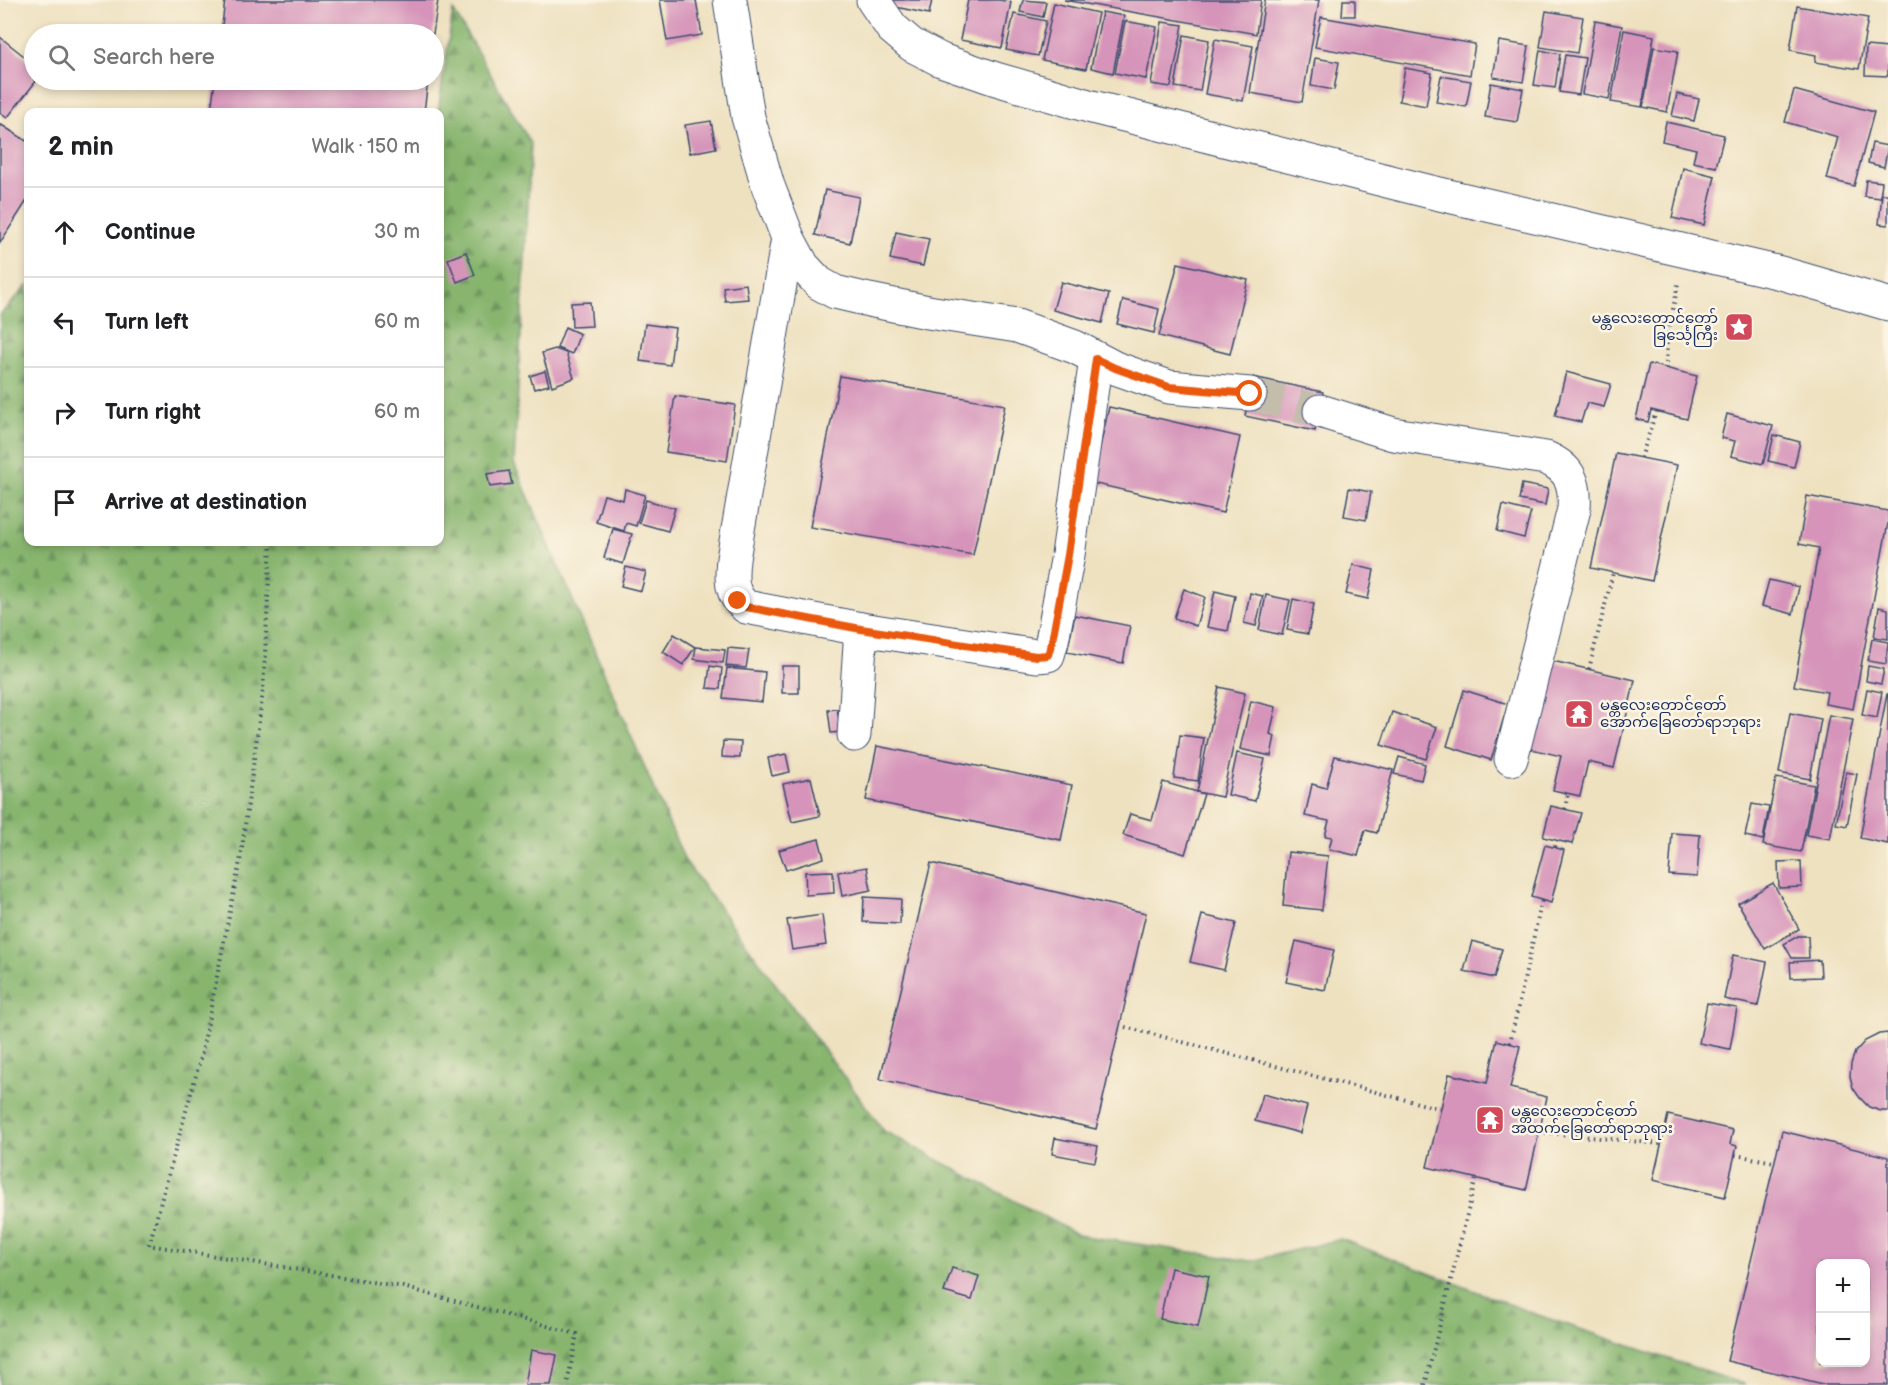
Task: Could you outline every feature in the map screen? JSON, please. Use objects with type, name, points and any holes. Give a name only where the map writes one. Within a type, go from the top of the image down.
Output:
[{"type":"street","points":[[730,0],[748,117],[768,186],[788,238],[803,266],[819,283],[835,292],[928,312],[1017,326],[1075,347],[1115,368],[1169,387],[1250,394]]},
{"type":"street","points":[[873,0],[892,28],[912,45],[942,60],[996,79],[1092,107],[1408,186],[1685,249],[1888,304]]},
{"type":"street","points":[[788,238],[733,559],[734,594],[738,601],[746,607],[861,629],[1036,656],[1048,655],[1068,555],[1096,359]]},
{"type":"street","points":[[1320,411],[1393,434],[1546,458],[1557,462],[1572,480],[1575,494],[1574,509],[1511,759]]},
{"type":"street","points":[[854,735],[861,629]]},
{"type":"path","points":[[1666,369],[1667,339],[1685,249]]},
{"type":"path","points":[[1641,458],[1656,412]]},
{"type":"path","points":[[271,546],[263,691],[241,856],[201,1057],[150,1245],[403,1287],[577,1334],[567,1385]]},
{"type":"path","points":[[1589,669],[1613,573]]},
{"type":"path","points":[[1565,809],[1568,793]]},
{"type":"path","points":[[1555,848],[1558,841]]},
{"type":"path","points":[[1510,1043],[1542,900]]},
{"type":"path","points":[[1125,1028],[1441,1109]]},
{"type":"path","points":[[1539,1132],[1661,1144]]},
{"type":"path","points":[[1735,1155],[1774,1162]]},
{"type":"path","points":[[1425,1385],[1476,1178]]},
{"type":"green space","points":[[453,10],[531,144],[514,463],[685,861],[884,1131],[1078,1235],[1251,1261],[1341,1239],[1532,1313],[1746,1385],[0,1385],[0,315],[24,289],[24,546],[444,546],[444,108],[439,108],[441,90],[444,90],[444,71]]},
{"type":"building","points":[[225,0],[438,0],[434,24],[222,24]]},
{"type":"building","points":[[660,0],[696,0],[702,35],[667,41]]},
{"type":"building","points":[[892,0],[932,0],[929,14],[891,6]]},
{"type":"building","points":[[968,0],[1011,2],[1002,48],[960,40]]},
{"type":"building","points":[[1023,0],[1046,2],[1043,17],[1020,12]]},
{"type":"building","points":[[1064,0],[1261,0],[1256,34]]},
{"type":"building","points":[[1265,0],[1319,0],[1302,102],[1250,93]]},
{"type":"building","points":[[1343,0],[1355,0],[1355,16],[1342,16]]},
{"type":"building","points":[[1054,3],[1098,13],[1086,69],[1042,60]]},
{"type":"building","points":[[1797,6],[1868,18],[1859,69],[1815,62],[1816,55],[1790,50]]},
{"type":"building","points":[[1546,11],[1583,17],[1577,53],[1540,47]]},
{"type":"building","points":[[1102,12],[1124,16],[1113,73],[1091,68]]},
{"type":"building","points":[[1014,14],[1046,21],[1038,56],[1006,50]]},
{"type":"building","points":[[1321,17],[1475,44],[1470,75],[1315,47]]},
{"type":"building","points":[[1125,21],[1157,27],[1146,79],[1115,73]]},
{"type":"building","points":[[1595,21],[1622,26],[1609,99],[1582,94]]},
{"type":"building","points":[[1162,22],[1183,25],[1171,87],[1151,84]]},
{"type":"building","points":[[1624,30],[1654,36],[1642,107],[1611,102]]},
{"type":"building","points":[[1184,35],[1209,40],[1200,91],[1175,87]]},
{"type":"building","points":[[0,37],[24,56],[24,90],[29,90],[7,118],[0,113]]},
{"type":"building","points":[[1215,39],[1253,46],[1243,101],[1205,94]]},
{"type":"building","points":[[1499,41],[1529,46],[1523,82],[1493,77]]},
{"type":"building","points":[[1866,46],[1888,48],[1888,76],[1865,75]]},
{"type":"building","points":[[1654,47],[1678,51],[1667,112],[1643,107]]},
{"type":"building","points":[[1540,50],[1560,54],[1555,88],[1534,85]]},
{"type":"building","points":[[1565,55],[1585,58],[1579,95],[1559,92]]},
{"type":"building","points":[[1315,58],[1339,62],[1334,90],[1311,86]]},
{"type":"building","points":[[1405,68],[1432,73],[1426,106],[1399,101]]},
{"type":"building","points":[[1441,76],[1471,81],[1466,107],[1436,102]]},
{"type":"building","points":[[1491,83],[1523,89],[1517,122],[1485,117]]},
{"type":"building","points":[[214,90],[427,90],[424,108],[212,108]]},
{"type":"building","points":[[1794,90],[1874,112],[1854,186],[1827,179],[1838,137],[1785,122]]},
{"type":"building","points":[[1677,94],[1699,99],[1694,121],[1672,116]]},
{"type":"building","points":[[711,121],[716,148],[690,153],[685,125]]},
{"type":"building","points":[[1666,122],[1724,135],[1716,167],[1693,162],[1696,149],[1662,141]]},
{"type":"building","points":[[0,124],[24,139],[24,205],[0,243]]},
{"type":"building","points":[[1872,143],[1888,146],[1884,167],[1868,163]]},
{"type":"building","points":[[1683,168],[1715,176],[1704,225],[1672,218]]},
{"type":"building","points":[[1866,180],[1882,182],[1880,198],[1864,196]]},
{"type":"building","points":[[825,190],[859,197],[850,243],[815,235]]},
{"type":"building","points":[[1882,194],[1888,194],[1888,225],[1879,224]]},
{"type":"building","points":[[896,232],[929,239],[923,266],[890,259]]},
{"type":"building","points":[[466,252],[475,275],[457,282],[448,259]]},
{"type":"building","points":[[1178,263],[1248,280],[1230,354],[1159,336]]},
{"type":"building","points":[[1061,282],[1109,294],[1102,323],[1053,310]]},
{"type":"building","points":[[746,284],[748,299],[725,301],[723,287]]},
{"type":"building","points":[[1123,300],[1159,309],[1154,333],[1117,324]]},
{"type":"building","points":[[590,302],[592,326],[572,327],[571,303]]},
{"type":"building","points":[[645,324],[675,328],[670,365],[640,361]]},
{"type":"building","points":[[565,327],[580,334],[572,354],[557,348]]},
{"type":"building","points":[[555,349],[566,353],[574,378],[552,386],[542,353]]},
{"type":"building","points":[[1649,364],[1697,376],[1687,419],[1651,410],[1648,422],[1636,419]]},
{"type":"building","points":[[545,371],[549,385],[534,389],[530,376]]},
{"type":"building","points":[[1566,372],[1611,384],[1604,407],[1587,403],[1581,422],[1555,416]]},
{"type":"building","points":[[840,376],[1005,405],[973,555],[810,527]]},
{"type":"building","points":[[1253,377],[1323,392],[1315,431],[1245,416]]},
{"type":"building","points":[[675,396],[735,405],[727,461],[666,452]]},
{"type":"building","points":[[1109,407],[1240,437],[1223,513],[1092,483]]},
{"type":"building","points":[[1727,414],[1773,426],[1763,464],[1731,456],[1735,441],[1721,438]]},
{"type":"building","points":[[1774,435],[1800,442],[1794,467],[1768,461]]},
{"type":"building","points":[[1616,453],[1677,465],[1652,581],[1591,568]]},
{"type":"building","points":[[509,471],[512,484],[490,487],[487,474]]},
{"type":"building","points":[[1522,484],[1548,489],[1545,505],[1519,500]]},
{"type":"building","points":[[1349,488],[1371,492],[1366,520],[1344,516]]},
{"type":"building","points":[[625,489],[645,495],[636,526],[626,523],[624,531],[596,522],[604,495],[623,500]]},
{"type":"building","points":[[1807,496],[1888,511],[1888,523],[1853,709],[1825,704],[1827,692],[1794,686],[1819,548],[1799,544]]},
{"type":"building","points":[[646,500],[675,508],[668,531],[639,523]]},
{"type":"building","points":[[1503,505],[1531,512],[1524,538],[1497,531]]},
{"type":"building","points":[[613,529],[632,534],[623,564],[604,558]]},
{"type":"building","points":[[1353,565],[1374,570],[1368,599],[1346,594]]},
{"type":"building","points":[[626,567],[646,572],[641,591],[621,586]]},
{"type":"building","points":[[1769,580],[1799,587],[1793,614],[1762,606]]},
{"type":"building","points":[[1184,589],[1205,597],[1196,626],[1174,618]]},
{"type":"building","points":[[1215,591],[1235,596],[1228,631],[1207,627]]},
{"type":"building","points":[[1250,593],[1263,596],[1256,626],[1244,623]]},
{"type":"building","points":[[1266,595],[1290,600],[1282,635],[1259,630]]},
{"type":"building","points":[[1293,599],[1314,604],[1308,634],[1287,630]]},
{"type":"building","points":[[1879,607],[1888,609],[1888,639],[1874,637]]},
{"type":"building","points":[[1075,615],[1130,626],[1123,663],[1067,652]]},
{"type":"building","points":[[674,634],[695,647],[683,665],[663,652]]},
{"type":"building","points":[[1872,639],[1888,642],[1886,664],[1868,661]]},
{"type":"building","points":[[696,647],[725,650],[723,663],[694,659]]},
{"type":"building","points":[[728,648],[749,650],[746,668],[726,666]]},
{"type":"building","name":"မန္တ‌လေးတောင်တော် အောက်ခြေတော်ရာဘုရား‌","points":[[1544,659],[1635,680],[1614,768],[1588,762],[1580,796],[1553,790],[1561,756],[1523,747]]},
{"type":"building","points":[[710,666],[722,668],[720,689],[707,688]]},
{"type":"building","points":[[782,666],[799,666],[799,693],[782,693]]},
{"type":"building","points":[[1868,666],[1884,669],[1881,684],[1866,681]]},
{"type":"building","points":[[727,668],[765,672],[762,702],[723,698]]},
{"type":"building","points":[[1219,687],[1245,693],[1222,797],[1197,792]]},
{"type":"building","points":[[1867,689],[1882,692],[1877,718],[1862,715]]},
{"type":"building","points":[[1464,690],[1508,704],[1491,760],[1447,746]]},
{"type":"building","points":[[1888,694],[1888,844],[1860,838]]},
{"type":"building","points":[[1251,701],[1276,707],[1270,734],[1275,736],[1271,756],[1240,749]]},
{"type":"building","points":[[837,709],[841,732],[831,733],[828,710]]},
{"type":"building","points":[[1392,712],[1437,727],[1426,759],[1381,745]]},
{"type":"building","points":[[1790,713],[1821,719],[1810,779],[1779,773]]},
{"type":"building","points":[[1829,715],[1853,719],[1830,839],[1806,835]]},
{"type":"building","points":[[1180,735],[1204,738],[1198,781],[1174,778]]},
{"type":"building","points":[[723,741],[741,742],[740,758],[722,757]]},
{"type":"building","points":[[877,746],[1072,785],[1061,840],[866,800]]},
{"type":"building","points":[[1237,753],[1265,759],[1255,801],[1228,795]]},
{"type":"building","points":[[786,754],[790,772],[772,776],[768,758]]},
{"type":"building","points":[[1335,756],[1393,770],[1377,833],[1365,830],[1358,856],[1329,849],[1332,837],[1325,836],[1329,821],[1305,816],[1312,784],[1326,788]]},
{"type":"building","points":[[1399,757],[1425,764],[1421,780],[1394,774]]},
{"type":"building","points":[[1846,772],[1857,774],[1847,826],[1836,824]]},
{"type":"building","points":[[811,778],[820,816],[792,822],[783,784]]},
{"type":"building","points":[[1776,778],[1814,785],[1801,852],[1763,845]]},
{"type":"building","points":[[1163,782],[1204,794],[1185,854],[1123,835],[1130,814],[1152,820]]},
{"type":"building","points":[[1752,804],[1769,807],[1763,840],[1745,836]]},
{"type":"building","points":[[1551,806],[1581,813],[1572,844],[1543,837]]},
{"type":"building","points":[[1672,833],[1700,835],[1697,877],[1669,875]]},
{"type":"building","points":[[819,839],[824,858],[786,870],[779,850]]},
{"type":"building","points":[[1545,845],[1564,850],[1551,903],[1531,897]]},
{"type":"building","points":[[1288,852],[1328,856],[1322,910],[1283,906]]},
{"type":"building","points":[[1801,861],[1802,887],[1779,888],[1778,862]]},
{"type":"building","points":[[931,863],[1146,913],[1096,1129],[880,1079]]},
{"type":"building","points":[[867,867],[871,890],[842,896],[838,872]]},
{"type":"building","points":[[833,871],[834,893],[806,895],[805,872]]},
{"type":"building","points":[[1773,883],[1799,929],[1765,949],[1738,903]]},
{"type":"building","points":[[864,897],[901,899],[900,924],[863,922]]},
{"type":"building","points":[[822,915],[826,945],[792,950],[787,920]]},
{"type":"building","points":[[1202,915],[1236,923],[1224,970],[1190,962]]},
{"type":"building","points":[[1798,936],[1808,936],[1809,958],[1792,958],[1784,944]]},
{"type":"building","points":[[1296,941],[1334,950],[1325,990],[1286,982]]},
{"type":"building","points":[[1472,941],[1502,949],[1494,978],[1464,971]]},
{"type":"building","points":[[1733,955],[1767,962],[1758,1006],[1724,999]]},
{"type":"building","points":[[1820,960],[1821,977],[1791,978],[1790,962]]},
{"type":"building","points":[[1707,1003],[1737,1008],[1730,1049],[1699,1043]]},
{"type":"building","points":[[1888,1033],[1888,1111],[1881,1111],[1869,1107],[1853,1088],[1850,1076],[1851,1064],[1855,1052],[1865,1041],[1879,1034]]},
{"type":"building","name":"မန္တ‌လေးတောင်တော် အထက်ခြေတော်ရာဘုရား‌","points":[[1497,1040],[1520,1046],[1510,1088],[1547,1097],[1526,1190],[1427,1167],[1449,1074],[1487,1083]]},
{"type":"building","points":[[1263,1094],[1307,1106],[1300,1133],[1255,1121]]},
{"type":"building","points":[[1668,1115],[1733,1130],[1730,1144],[1737,1146],[1725,1197],[1653,1180]]},
{"type":"building","points":[[1782,1131],[1888,1157],[1888,1385],[1827,1385],[1727,1361]]},
{"type":"building","points":[[1055,1138],[1098,1146],[1095,1162],[1052,1154]]},
{"type":"building","points":[[952,1268],[979,1276],[972,1300],[944,1292]]},
{"type":"building","points":[[1171,1268],[1209,1276],[1198,1327],[1160,1319]]},
{"type":"building","points":[[531,1350],[557,1355],[551,1385],[525,1385]]},
{"type":"tunnel","points":[[1250,394],[1320,411]]},
{"type":"place","name":"မန္တလေးတောင်တော် ‌ခြင်္သေ့ကြီး","points":[[1739,327]]},
{"type":"place","name":"မန္တ‌လေးတောင်တော် အောက်ခြေတော်ရာဘုရား‌","points":[[1579,714]]},
{"type":"place","name":"မန္တ‌လေးတောင်တော် အထက်ခြေတော်ရာဘုရား‌","points":[[1490,1120]]},
{"type":"route","points":[[738,601],[746,607],[861,629],[1036,656],[1048,655],[1068,555],[1096,359],[1169,387],[1250,394]]}]
